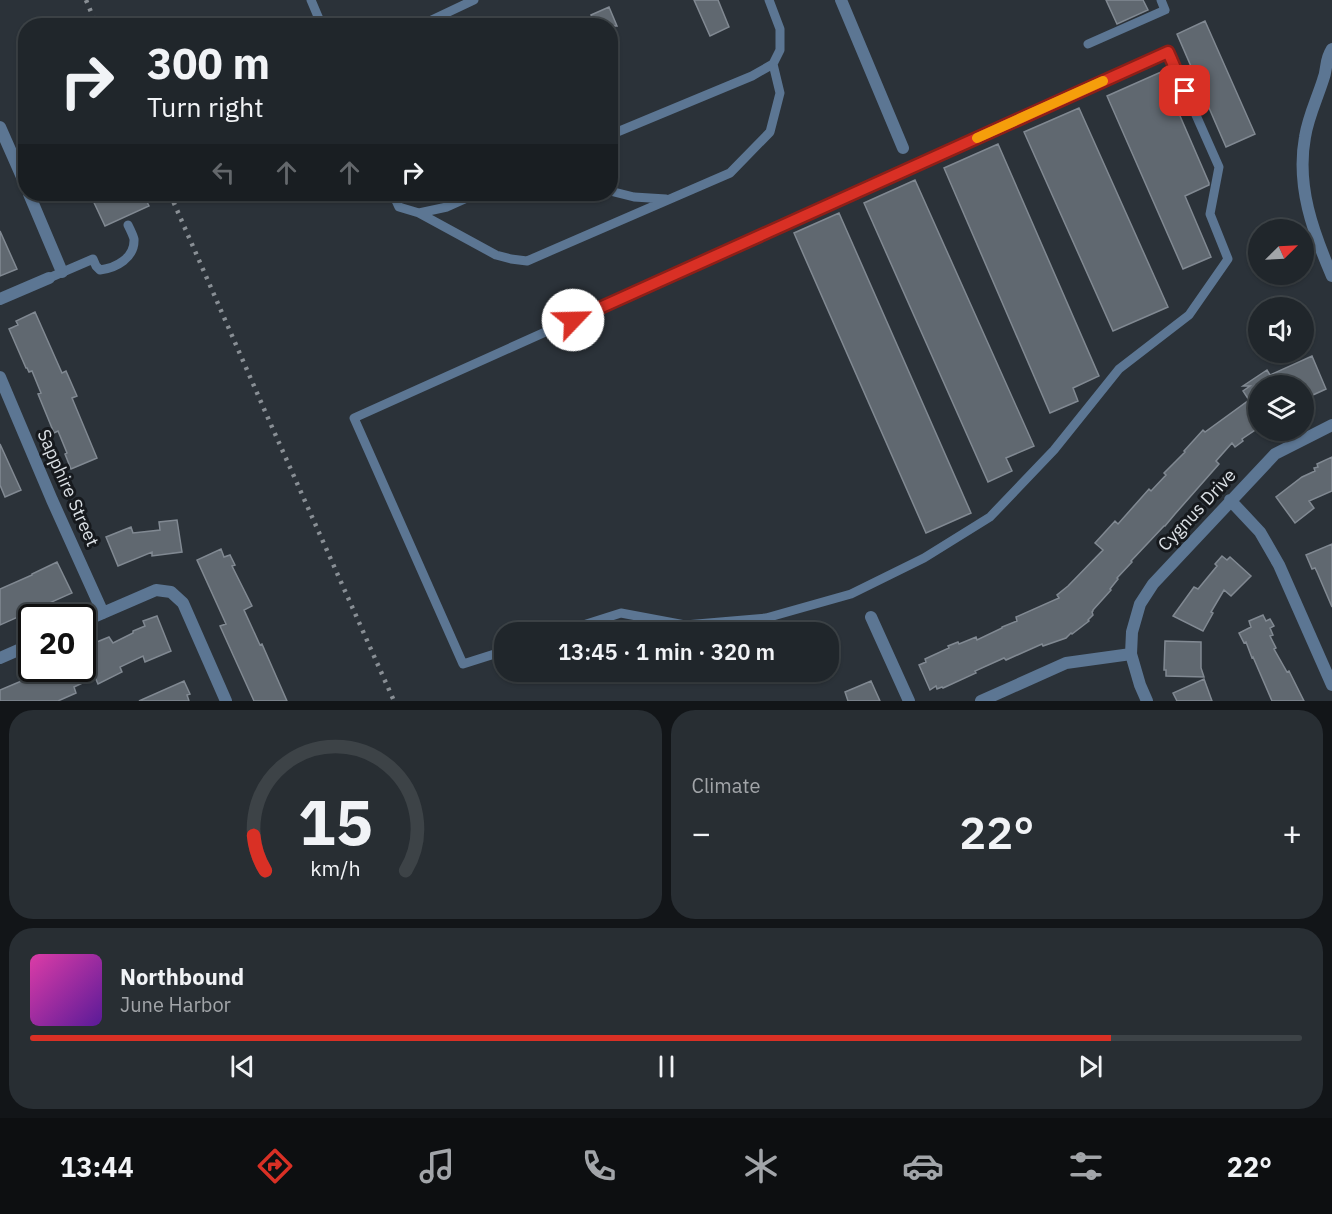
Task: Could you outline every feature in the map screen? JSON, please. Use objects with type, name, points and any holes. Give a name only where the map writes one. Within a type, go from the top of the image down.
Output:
[{"type":"street","points":[[840,0],[903,148]]},
{"type":"street","points":[[1332,49],[1327,57],[1328,74],[1308,121],[1302,167],[1304,191],[1313,230],[1332,276]]},
{"type":"street","points":[[0,127],[18,168]]},
{"type":"street","points":[[32,201],[62,272]]},
{"type":"street","points":[[0,299],[49,278]]},
{"type":"street","name":"Sapphire Street","points":[[0,377],[52,500],[104,613]]},
{"type":"street","name":"Cygnus Drive","points":[[1131,654],[1132,632],[1140,603],[1153,584],[1275,454],[1332,425]]},
{"type":"street","points":[[1230,500],[1260,532],[1279,566],[1332,685]]},
{"type":"street","points":[[96,616],[156,590],[171,592],[183,603],[226,701]]},
{"type":"street","points":[[872,617],[909,701]]},
{"type":"street","points":[[0,658],[18,650]]},
{"type":"street","points":[[981,701],[1066,663],[1131,654],[1147,701]]},
{"type":"lane","points":[[311,0],[319,18]]},
{"type":"lane","points":[[436,18],[474,0]]},
{"type":"lane","points":[[618,132],[752,76],[773,64],[780,50],[780,29],[769,0]]},
{"type":"lane","points":[[1088,44],[1166,10],[1161,0]]},
{"type":"lane","points":[[494,654],[463,664],[354,418],[1168,52],[1219,167],[1210,214],[1228,259],[1189,315],[1119,369],[1054,450],[990,517],[924,558],[851,594],[766,618],[720,622]]},
{"type":"lane","points":[[396,201],[399,207],[419,213],[496,255],[528,261],[730,173],[770,132],[780,93],[773,64]]},
{"type":"lane","points":[[618,193],[634,197],[668,199]]},
{"type":"lane","points":[[419,213],[447,207],[460,201]]},
{"type":"lane","points":[[49,278],[93,259],[100,270],[110,269],[120,264],[127,258],[132,248],[134,238],[129,225]]},
{"type":"lane","points":[[593,622],[621,613],[669,622]]},
{"type":"building","points":[[694,0],[718,0],[729,27],[710,36]]},
{"type":"building","points":[[1106,0],[1143,0],[1148,10],[1117,24]]},
{"type":"building","points":[[609,7],[614,18],[592,18],[591,15]]},
{"type":"building","points":[[1205,21],[1255,134],[1226,147],[1177,34]]},
{"type":"building","points":[[1161,72],[1209,183],[1185,196],[1211,257],[1183,269],[1107,96]]},
{"type":"building","points":[[1079,108],[1168,307],[1113,331],[1024,132]]},
{"type":"building","points":[[998,144],[1099,376],[1073,388],[1078,401],[1050,413],[944,168]]},
{"type":"building","points":[[915,180],[1034,446],[1006,458],[1012,471],[988,482],[864,203]]},
{"type":"building","points":[[93,201],[146,201],[149,206],[105,226]]},
{"type":"building","points":[[839,213],[971,513],[926,533],[794,233]]},
{"type":"building","points":[[0,231],[17,269],[0,276]]},
{"type":"building","points":[[35,312],[62,373],[66,371],[77,396],[72,398],[97,458],[71,469],[58,431],[54,433],[38,394],[41,393],[32,371],[29,372],[26,368],[9,329],[18,325],[16,321]]},
{"type":"building","points":[[1314,361],[1326,389],[1314,394],[1314,375],[1270,375],[1297,363],[1314,363]]},
{"type":"building","points":[[1267,370],[1270,375],[1260,375]]},
{"type":"building","points":[[1248,387],[1248,398],[1243,391]]},
{"type":"building","points":[[1248,401],[1248,435],[1235,447],[1232,443],[1216,461],[1219,464],[1117,578],[1111,590],[1093,610],[1089,621],[1066,638],[1043,646],[1042,644],[1006,660],[1004,658],[943,688],[937,689],[936,686],[930,690],[919,665],[926,662],[925,659],[958,642],[959,644],[976,637],[977,640],[1017,621],[1016,617],[1059,598],[1057,595],[1103,550],[1095,543],[1115,521],[1118,524],[1149,489],[1151,491],[1203,430],[1205,432]]},
{"type":"building","points":[[0,444],[21,490],[5,497],[0,485]]},
{"type":"building","points":[[1332,457],[1332,491],[1309,501],[1314,508],[1295,523],[1276,497],[1302,477],[1315,471],[1317,464]]},
{"type":"building","points":[[177,520],[182,552],[152,556],[152,552],[118,566],[106,537],[131,527],[133,533],[160,530],[159,522]]},
{"type":"building","points":[[1332,544],[1332,607],[1315,568],[1312,569],[1306,555]]},
{"type":"building","points":[[221,549],[224,557],[230,555],[235,565],[232,566],[252,606],[244,610],[287,701],[254,701],[220,626],[226,624],[197,560]]},
{"type":"building","points":[[1222,556],[1227,560],[1230,557],[1251,576],[1231,596],[1224,590],[1203,631],[1173,616],[1194,587],[1198,589],[1217,566],[1215,564]]},
{"type":"building","points":[[57,562],[72,593],[47,604],[18,604],[18,617],[0,625],[0,589]]},
{"type":"building","points":[[1263,615],[1266,621],[1270,619],[1274,626],[1270,628],[1273,635],[1270,636],[1276,648],[1274,649],[1287,672],[1289,671],[1304,701],[1272,701],[1246,642],[1244,643],[1239,633],[1251,627],[1249,621]]},
{"type":"building","points":[[157,616],[171,651],[145,662],[143,656],[120,667],[122,672],[98,684],[96,642],[109,637],[113,643],[145,626],[143,621]]},
{"type":"building","points":[[1165,641],[1201,642],[1201,668],[1204,677],[1166,676],[1166,670],[1164,670]]},
{"type":"building","points":[[1204,679],[1212,701],[1177,701],[1173,693]]},
{"type":"building","points":[[184,681],[190,694],[187,695],[189,701],[139,701]]},
{"type":"building","points":[[871,681],[880,701],[848,701],[845,692]]},
{"type":"building","points":[[19,682],[84,682],[74,687],[76,693],[58,701],[0,701],[0,690]]},
{"type":"railway","points":[[86,0],[94,18]]},
{"type":"railway","points":[[173,201],[394,701]]},
{"type":"slow traffic","points":[[977,138],[1103,81]]},
{"type":"route","points":[[573,320],[1168,52],[1185,91]]}]
